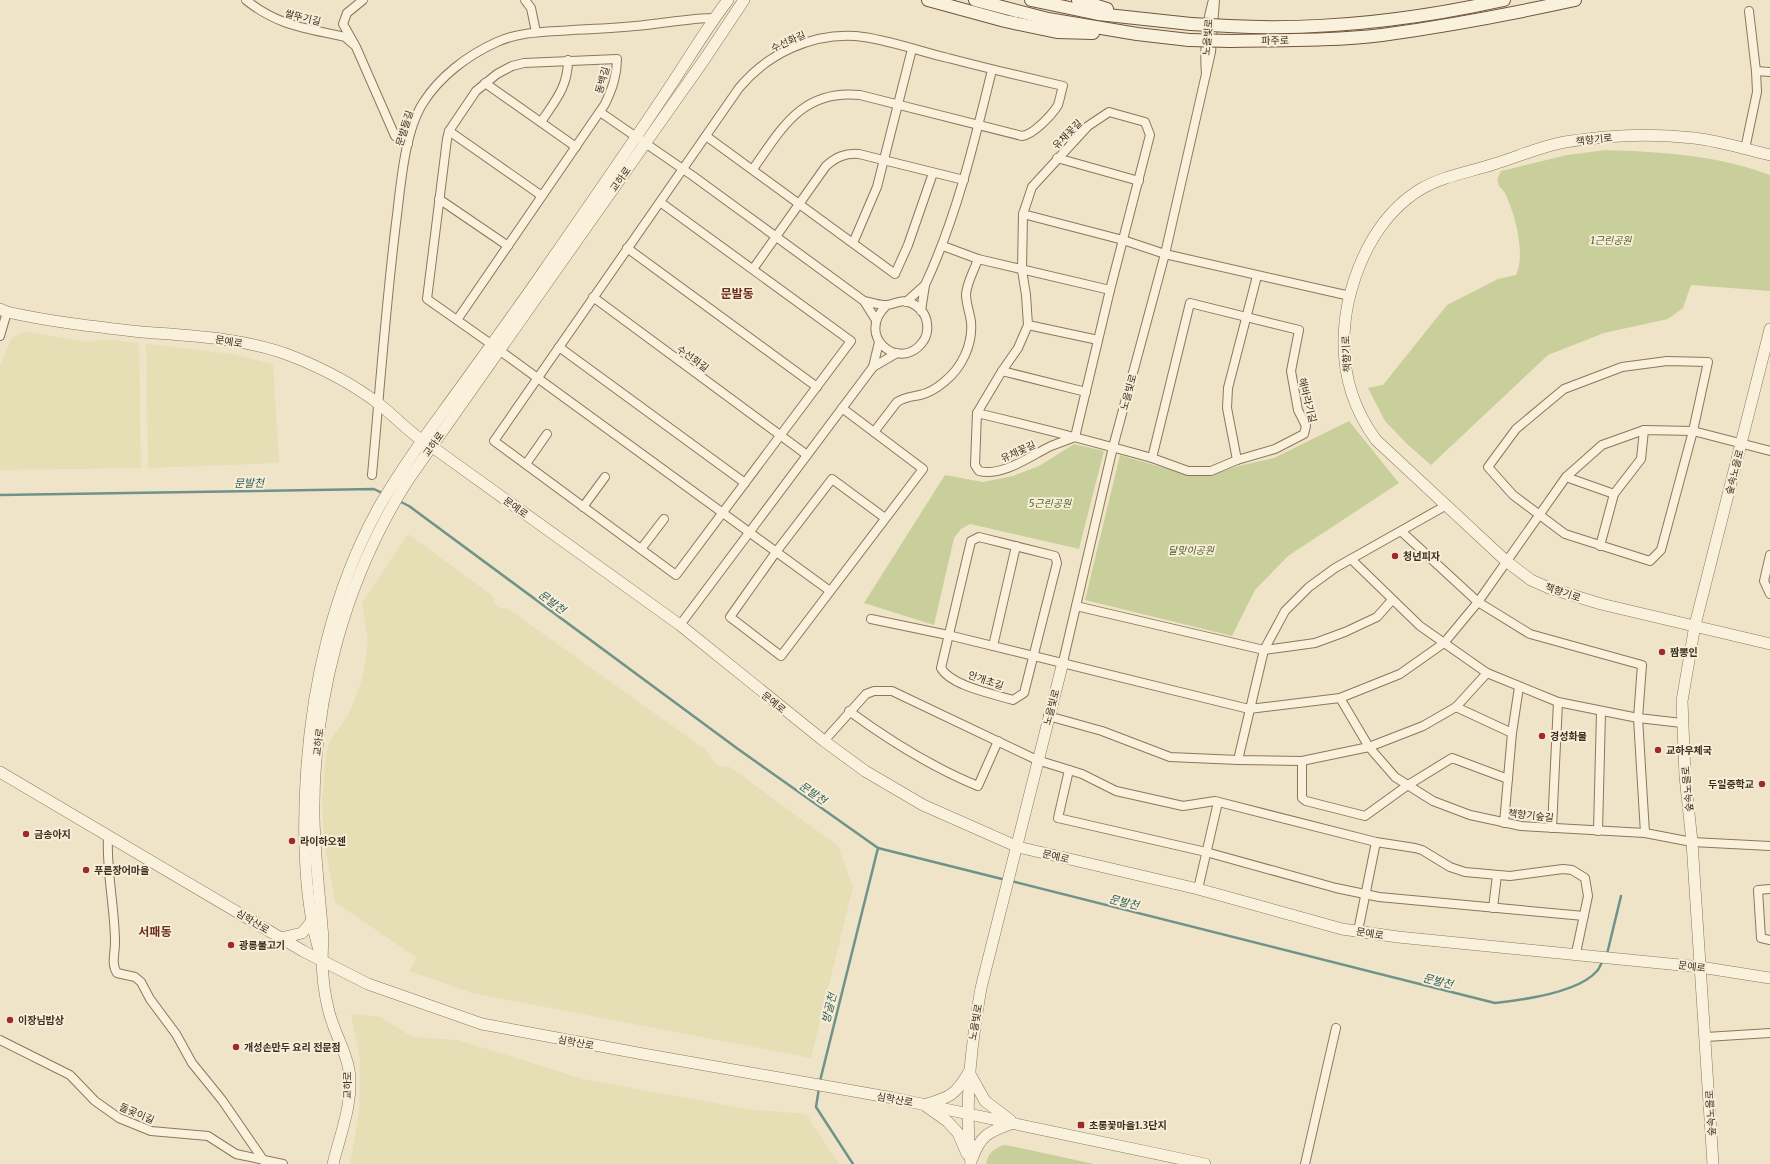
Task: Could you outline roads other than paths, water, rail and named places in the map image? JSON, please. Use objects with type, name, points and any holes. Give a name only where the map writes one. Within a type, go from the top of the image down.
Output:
[{"type":"main road","points":[[928,0],[1005,21],[1057,32],[1137,34]]},
{"type":"main road","name":"파주로","points":[[975,0],[1048,19],[1137,34],[1189,40],[1230,41],[1322,40],[1381,35],[1462,22],[1576,0]]},
{"type":"main road","name":"파주로","points":[[1031,0],[1098,14],[1142,20],[1229,26],[1311,28],[1373,22],[1472,7],[1504,0]]},
{"type":"main road","points":[[1078,0],[1142,20]]},
{"type":"street","name":"쌀뚜기길","points":[[246,0],[276,20],[345,37],[356,47]]},
{"type":"street","points":[[363,0],[346,13],[343,24],[356,47],[396,136],[408,144]]},
{"type":"street","points":[[525,0],[531,8],[536,32]]},
{"type":"street","name":"교하로","points":[[640,140],[715,18],[728,0]]},
{"type":"street","name":"교하로","points":[[322,959],[315,938],[312,921],[305,846],[304,807],[309,730],[318,681],[336,611],[356,557],[400,482],[427,443],[640,140],[744,0]]},
{"type":"street","name":"노을빛로","points":[[971,1163],[969,1072],[972,1041],[981,988],[1018,847],[1037,760],[1063,662],[1113,447],[1164,254],[1206,74],[1205,52],[1209,15],[1214,0]]},
{"type":"street","points":[[1745,149],[1757,92],[1749,11]]},
{"type":"street","name":"문발들길","points":[[372,475],[390,272],[402,176],[408,144],[422,104],[436,86],[450,72],[478,52],[498,41],[536,32],[637,26],[695,18],[715,18]]},
{"type":"street","name":"수선화길","points":[[660,202],[753,268],[851,341],[676,575],[494,441],[682,169],[746,79],[766,62],[790,48],[825,38],[842,36],[875,40],[992,70],[1063,86],[1057,105],[1053,111],[1032,134],[1028,136],[1022,136],[848,94],[837,95],[805,106],[787,121],[753,169]]},
{"type":"street","points":[[853,243],[871,203],[884,160],[912,49]]},
{"type":"street","name":"동백길","points":[[457,320],[600,112],[614,84],[617,71],[617,59],[537,61],[512,66],[476,90],[449,131],[439,198],[427,299],[495,347]]},
{"type":"street","points":[[541,122],[566,82],[568,60]]},
{"type":"street","points":[[921,311],[925,285],[943,246],[964,180],[992,70]]},
{"type":"street","points":[[1756,71],[1770,72]]},
{"type":"street","points":[[485,83],[576,147]]},
{"type":"street","points":[[600,112],[682,169],[864,301],[876,320]]},
{"type":"street","name":"유채꽃길","points":[[1109,112],[1145,122],[1150,135],[1110,290],[1075,437],[1052,446],[1007,468],[985,473],[978,471],[975,465],[977,413],[1002,371],[1018,348],[1028,325],[1026,295],[1022,270],[1023,214],[1032,187],[1088,126],[1109,112]]},
{"type":"street","points":[[449,131],[542,196]]},
{"type":"street","name":"책향기로","points":[[1770,155],[1695,138],[1636,135],[1565,142],[1448,178],[1422,188],[1402,203],[1387,217],[1364,254],[1350,296],[1345,328],[1345,365],[1348,387],[1363,422],[1376,440],[1506,562],[1531,580],[1549,588],[1601,604],[1695,625],[1770,644]]},
{"type":"street","points":[[706,136],[895,274],[908,245],[933,173]]},
{"type":"street","points":[[753,268],[826,166],[838,157],[855,154],[964,180]]},
{"type":"street","name":"유채꽃길","points":[[1057,158],[1139,181]]},
{"type":"street","points":[[439,198],[508,246]]},
{"type":"street","points":[[1023,214],[1123,240],[1164,254],[1350,296]]},
{"type":"street","points":[[943,246],[978,259],[1110,290]]},
{"type":"street","points":[[628,248],[817,387]]},
{"type":"street","points":[[874,432],[897,402],[902,399],[920,395],[938,387],[953,374],[960,364],[970,337],[971,324],[967,304],[968,287],[978,259]]},
{"type":"street","points":[[1237,460],[1227,408],[1228,388],[1257,276]]},
{"type":"street","points":[[906,302],[925,285]]},
{"type":"street","name":"수선화길","points":[[593,297],[807,455]]},
{"type":"street","points":[[864,301],[886,306]]},
{"type":"street","points":[[894,302],[906,302],[912,303],[921,311],[928,324],[927,333],[924,342],[911,352],[897,353],[886,349],[879,342],[874,328],[879,312],[886,306],[894,302]]},
{"type":"street","name":"해바라기길","points":[[1113,447],[1152,458],[1188,471],[1210,471],[1237,460],[1275,449],[1304,434],[1306,426],[1298,410],[1291,371],[1299,330],[1190,303],[1152,458]]},
{"type":"street","points":[[0,336],[4,311]]},
{"type":"street","name":"문예로","points":[[4,311],[56,322],[216,338],[270,350],[293,357],[320,368],[378,404],[427,443],[680,625],[824,741],[865,771],[923,806],[1018,847],[1198,889],[1358,931],[1398,937],[1700,966],[1770,978]]},
{"type":"street","points":[[1028,325],[1098,340]]},
{"type":"street","name":"숲속노을로","points":[[1713,1164],[1706,1037],[1692,842],[1685,776],[1682,702],[1695,625],[1770,329]]},
{"type":"street","points":[[873,367],[879,342]]},
{"type":"street","points":[[495,347],[830,591]]},
{"type":"street","points":[[559,347],[745,483]]},
{"type":"street","points":[[680,625],[873,367],[897,353]]},
{"type":"street","points":[[1667,361],[1708,362],[1693,431],[1661,550],[1650,561],[1565,534],[1538,516],[1513,495],[1488,467],[1516,429],[1564,390],[1622,367],[1667,361]]},
{"type":"street","points":[[1002,371],[1086,392]]},
{"type":"street","points":[[842,408],[923,469],[781,656],[730,617],[776,552],[832,479],[885,518]]},
{"type":"street","name":"유채꽃길","points":[[977,413],[1113,447]]},
{"type":"street","points":[[871,619],[948,635],[1063,662],[1250,709],[1340,698],[1400,674],[1444,643],[1478,602],[1566,477],[1602,444],[1644,430],[1693,431],[1770,451]]},
{"type":"street","points":[[1600,546],[1614,494],[1641,459],[1644,430]]},
{"type":"street","points":[[526,464],[547,434]]},
{"type":"street","points":[[583,507],[605,476]]},
{"type":"street","points":[[1566,477],[1614,494]]},
{"type":"street","points":[[1238,760],[1264,650],[1285,611],[1309,587],[1351,559],[1402,532],[1445,506]]},
{"type":"street","name":"교하로","points":[[333,1164],[350,1090],[349,1070],[329,1012],[322,959],[323,939],[314,818],[318,731],[339,634],[352,591],[371,548],[384,510]]},
{"type":"street","points":[[641,549],[664,519]]},
{"type":"street","points":[[1402,532],[1478,602],[1530,634],[1642,664],[1638,718],[1645,833]]},
{"type":"street","name":"안개초길","points":[[979,537],[1055,556],[1057,563],[1024,693],[1013,700],[975,689],[945,675],[941,668],[948,635],[971,541],[979,537]]},
{"type":"street","points":[[992,646],[1016,546]]},
{"type":"street","points":[[1770,555],[1764,580],[1770,594]]},
{"type":"street","points":[[1351,559],[1420,626],[1487,673],[1558,702],[1601,712],[1682,723]]},
{"type":"street","points":[[1076,606],[1264,650],[1315,643],[1330,638],[1377,617],[1392,600]]},
{"type":"street","points":[[1048,716],[1102,731],[1170,757],[1302,761],[1369,747],[1423,726],[1456,707],[1487,673]]},
{"type":"street","points":[[1504,823],[1512,733],[1519,687]]},
{"type":"street","points":[[824,741],[849,711],[870,693],[883,690],[892,691],[1037,760],[1082,774],[1116,791],[1176,805],[1190,805],[1207,801],[1218,802],[1376,842],[1422,850],[1458,870],[1510,876],[1554,869],[1572,870],[1584,878],[1588,889],[1576,954]]},
{"type":"street","name":"책향기숲길","points":[[1340,698],[1369,747],[1395,777],[1433,801],[1470,815],[1521,826],[1645,833],[1692,842],[1770,846]]},
{"type":"street","points":[[1552,828],[1558,702]]},
{"type":"street","points":[[1456,707],[1512,733]]},
{"type":"street","points":[[849,711],[908,751],[948,774],[978,786],[998,742]]},
{"type":"street","points":[[1598,831],[1601,712]]},
{"type":"street","points":[[1302,761],[1302,798],[1306,801],[1365,816],[1408,785],[1452,758],[1508,779]]},
{"type":"street","points":[[1069,770],[1058,818],[1206,852],[1336,888],[1366,894],[1399,899],[1584,916]]},
{"type":"street","name":"심학산로","points":[[0,772],[303,951],[322,959],[368,984],[482,1024],[924,1104],[1205,1164]]},
{"type":"street","points":[[1198,889],[1218,802]]},
{"type":"street","points":[[108,836],[107,857],[115,942],[113,967],[117,972],[135,977],[141,982],[150,998],[176,1034],[192,1063],[222,1100],[264,1161]]},
{"type":"street","points":[[1358,931],[1376,842]]},
{"type":"street","points":[[1493,908],[1497,875]]},
{"type":"street","points":[[1770,889],[1758,890],[1761,938],[1770,940]]},
{"type":"street","points":[[281,938],[302,933],[312,921]]},
{"type":"street","points":[[1305,1164],[1336,1028]]},
{"type":"street","points":[[1706,1037],[1770,1033]]},
{"type":"street","name":"돌곶이길","points":[[0,1040],[70,1075],[95,1101],[119,1118],[151,1131],[208,1136],[236,1154],[283,1164]]},
{"type":"street","points":[[924,1104],[945,1099],[958,1090],[969,1072],[985,1101],[1014,1123]]},
{"type":"street","points":[[924,1104],[947,1121],[958,1133],[971,1163]]},
{"type":"street","points":[[971,1163],[978,1143],[985,1135],[1014,1123]]},
{"type":"waterway","name":"문발천","points":[[0,495],[374,489],[384,494]]},
{"type":"waterway","name":"문발천","points":[[399,501],[409,506],[738,749],[878,848],[1006,880]]},
{"type":"waterway","name":"방골천","points":[[820,1081],[878,848]]},
{"type":"waterway","name":"문발천","points":[[1011,881],[1495,1003],[1549,994],[1577,985],[1588,979],[1597,971],[1603,960]]},
{"type":"waterway","name":"문발천","points":[[1607,954],[1621,896]]},
{"type":"waterway","name":"방골천","points":[[819,1088],[816,1107],[853,1164]]},
{"type":"place","name":"청년피자","points":[[1395,556]]},
{"type":"place","name":"짬뽕인","points":[[1662,652]]},
{"type":"place","name":"경성화물","points":[[1542,736]]},
{"type":"place","name":"교하우체국","points":[[1658,750]]},
{"type":"place","name":"두일중학교","points":[[1762,784]]},
{"type":"place","name":"금송아지","points":[[26,834]]},
{"type":"place","name":"라이하오젠","points":[[292,841]]},
{"type":"place","name":"푸른장어마을","points":[[86,870]]},
{"type":"place","name":"광릉불고기","points":[[231,945]]},
{"type":"place","name":"이장님밥상","points":[[10,1020]]},
{"type":"place","name":"개성손만두 요리 전문점","points":[[236,1047]]},
{"type":"place","name":"초롱꽃마을1.3단지","points":[[1081,1125]]},
{"type":"district","name":"문발동","points":[[737,294]]},
{"type":"district","name":"서패동","points":[[155,932]]},
{"type":"park label","name":"1근린공원","points":[[1611,240]]},
{"type":"park label","name":"5근린공원","points":[[1050,503]]},
{"type":"park label","name":"달맞이공원","points":[[1191,550]]}]
